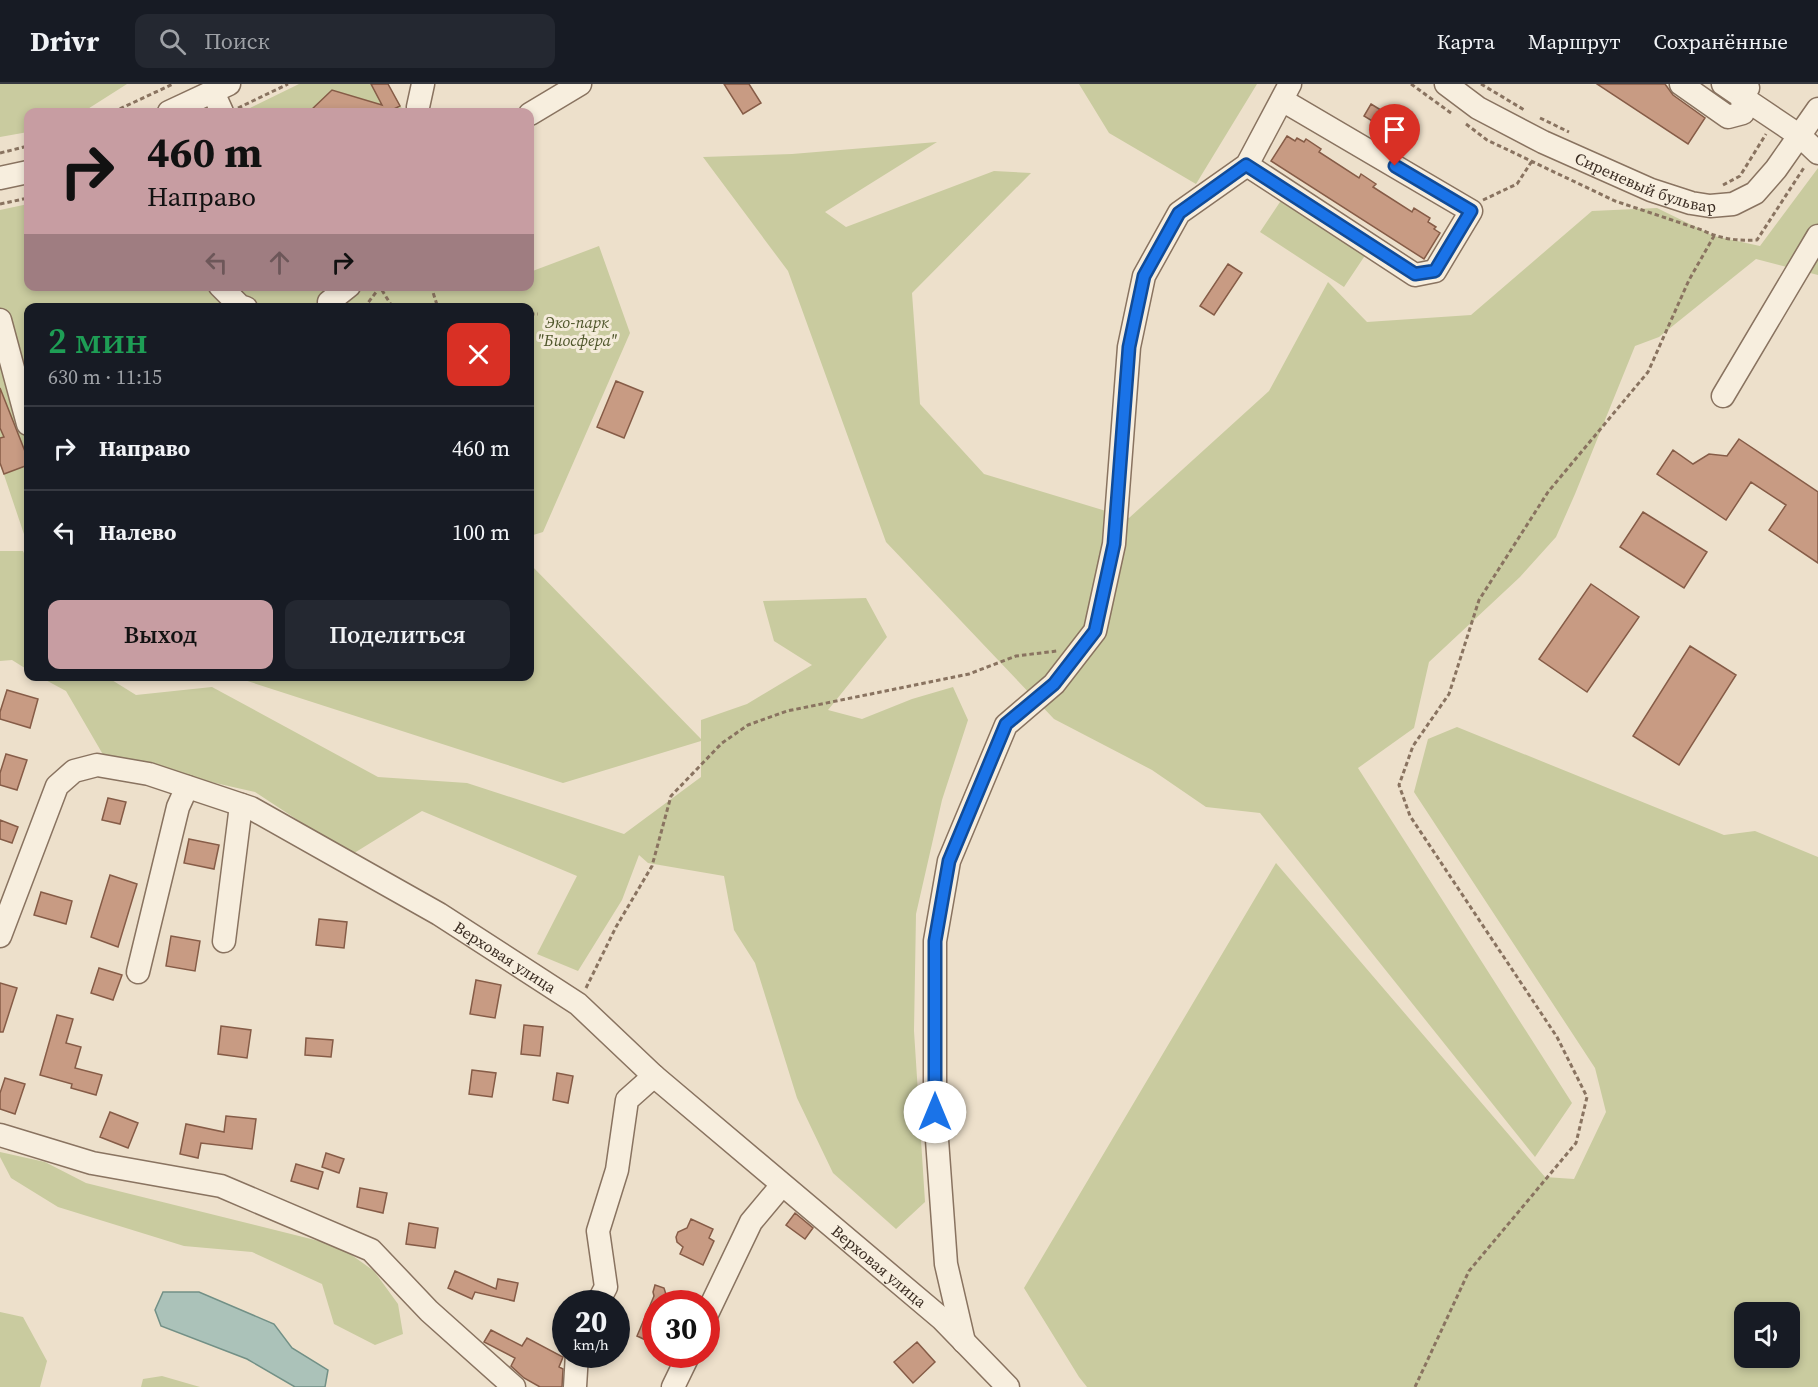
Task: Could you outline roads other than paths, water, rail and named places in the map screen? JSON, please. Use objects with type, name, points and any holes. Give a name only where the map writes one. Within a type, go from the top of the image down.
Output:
[{"type":"street","points":[[418,107],[423,84]]},
{"type":"street","points":[[534,112],[580,84]]},
{"type":"street","name":"Сиреневый бульвар","points":[[1446,84],[1478,108],[1543,142],[1651,190],[1691,204],[1710,206],[1733,204],[1755,193],[1811,125]]},
{"type":"street","points":[[1681,84],[1728,117],[1743,113],[1747,90]]},
{"type":"street","points":[[1723,84],[1747,90],[1776,119],[1811,125],[1818,153]]},
{"type":"street","points":[[178,108],[221,88],[229,108]]},
{"type":"street","points":[[964,1342],[946,1264],[935,1112],[935,941],[949,861],[1006,724],[1054,684],[1095,631],[1114,544],[1129,347],[1144,276],[1179,213],[1246,165],[1286,92],[1471,211],[1435,271],[1415,274],[1246,165]]},
{"type":"street","points":[[0,178],[24,173]]},
{"type":"street","points":[[1723,396],[1818,236]]},
{"type":"street","points":[[225,291],[237,303]]},
{"type":"street","points":[[328,302],[342,291]]},
{"type":"street","points":[[0,320],[23,384]]},
{"type":"street","name":"Верховая улица","points":[[0,936],[57,786],[74,771],[97,765],[149,774],[251,808],[439,914],[578,1004],[654,1076],[942,1319],[1008,1387]]},
{"type":"street","points":[[138,972],[178,807],[187,787]]},
{"type":"street","points":[[224,940],[241,805]]},
{"type":"street","points":[[604,1290],[606,1287],[598,1231],[617,1170],[627,1100],[654,1076]]},
{"type":"street","points":[[0,1135],[92,1163],[221,1186],[371,1250],[429,1311],[514,1387]]},
{"type":"street","points":[[718,1290],[751,1222],[782,1185]]},
{"type":"street","points":[[575,1387],[576,1368]]},
{"type":"street","points":[[674,1387],[683,1368]]},
{"type":"park label","name":"Эко-парк \"Биосфера\"","points":[[577,331]]}]
